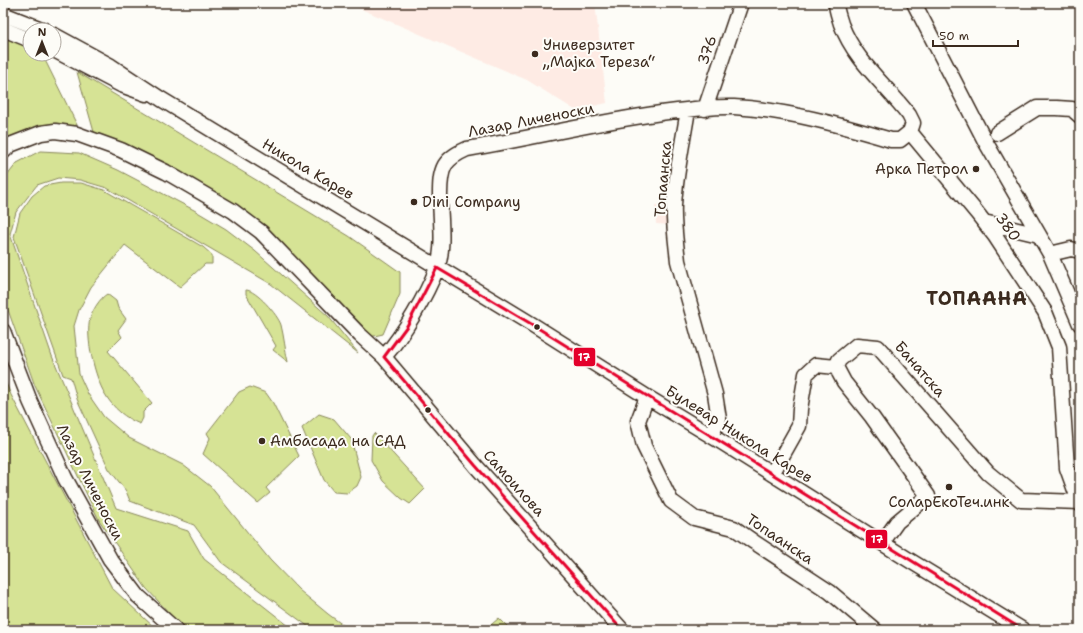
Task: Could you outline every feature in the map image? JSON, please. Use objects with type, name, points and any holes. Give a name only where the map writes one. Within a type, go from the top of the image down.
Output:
[{"type":"street","name":"376","points":[[705,109],[741,3]]},
{"type":"street","points":[[835,4],[844,31],[851,46],[870,72],[909,115],[913,123],[910,132]]},
{"type":"street","points":[[916,6],[985,141],[1050,254],[1080,324]]},
{"type":"street","points":[[3,14],[24,22]]},
{"type":"street","points":[[3,29],[22,37]]},
{"type":"street","name":"Никола Карев","points":[[62,39],[111,66],[161,99],[437,268]]},
{"type":"street","name":"Никола Карев","points":[[62,54],[122,85],[161,99]]},
{"type":"street","name":"Лазар Личеноски","points":[[384,357],[393,347],[416,310],[437,268],[441,244],[441,177],[444,166],[449,160],[456,154],[467,149],[641,116],[688,110],[733,107],[774,112],[816,120],[891,140],[900,140],[910,132]]},
{"type":"street","points":[[997,133],[1036,108],[1077,109]]},
{"type":"street","name":"Топаанска","points":[[688,110],[677,175],[674,206],[676,243],[678,261],[715,394],[719,419],[711,436]]},
{"type":"street","points":[[3,152],[10,145],[41,133],[55,131],[77,134],[122,150],[166,172],[233,211],[261,232],[360,335],[384,357]]},
{"type":"street","name":"380","points":[[910,132],[995,236],[1045,312],[1059,347],[1067,468],[1080,503]]},
{"type":"street","points":[[984,222],[1039,235]]},
{"type":"street","points":[[1050,254],[1071,249],[1080,251]]},
{"type":"street","name":"Булевар Никола Карев","points":[[437,268],[533,325],[646,397],[1023,630]]},
{"type":"street","name":"Лазар Личеноски","points":[[3,331],[30,400],[65,478],[110,559],[138,596],[176,630]]},
{"type":"street","name":"Банатска","points":[[836,366],[839,360],[857,345],[878,347],[988,473],[1021,500],[1080,503]]},
{"type":"street","name":"Самоилова","points":[[384,357],[475,465],[622,630]]},
{"type":"street","points":[[772,474],[799,426],[800,409],[806,374],[816,365],[836,366],[844,382],[872,417],[928,496],[897,522],[882,543]]},
{"type":"street","name":"Топаанска","points":[[646,397],[638,421],[644,446],[671,501],[694,518],[734,528],[830,592],[875,630]]},
{"type":"shaded area","name":"Универзитет „Мајка Тереза“","points":[[347,3],[595,3],[607,103],[575,110],[527,80]]},
{"type":"shaded area","points":[[655,205],[671,206],[672,225],[656,224]]},
{"type":"green space","points":[[3,35],[22,43],[22,62],[46,62],[77,125],[11,138],[3,149]]},
{"type":"green space","points":[[77,72],[349,236],[400,272],[400,294],[383,334],[370,337],[217,195],[94,132]]},
{"type":"green space","points":[[40,151],[79,153],[118,170],[194,210],[226,229],[255,251],[328,316],[358,353],[271,284],[107,188],[80,180],[58,178],[37,185],[16,212],[10,234],[52,356],[116,508],[188,531],[204,559],[294,630],[185,630],[146,588],[99,520],[35,386],[3,296],[3,181],[17,163]]},
{"type":"green space","points":[[61,183],[81,183],[104,190],[203,247],[212,255],[212,264],[205,264],[180,287],[125,245],[91,287],[79,310],[74,326],[79,374],[88,394],[104,417],[129,438],[183,465],[210,486],[270,560],[299,590],[348,630],[313,630],[221,562],[194,525],[130,501],[126,491],[109,469],[77,399],[71,378],[63,375],[14,237],[20,213],[32,196],[44,186]]},
{"type":"green space","points":[[246,290],[261,298],[279,321],[288,362],[273,350],[276,346],[246,294]]},
{"type":"green space","points":[[107,294],[116,301],[118,308],[126,319],[118,330],[122,337],[108,351],[152,403],[143,412],[143,418],[140,424],[124,416],[112,404],[101,387],[92,357],[89,336],[90,319],[97,305]]},
{"type":"green space","points":[[3,376],[11,395],[112,588],[157,630],[3,630]]},
{"type":"green space","points":[[250,387],[266,393],[273,403],[299,456],[266,488],[270,493],[258,503],[203,454],[210,438],[207,433],[239,392]]},
{"type":"green space","points":[[319,414],[334,419],[351,439],[361,477],[357,486],[347,493],[334,492],[324,480],[302,428]]},
{"type":"green space","points":[[374,433],[425,489],[410,504],[401,498],[383,481],[371,460],[372,436]]},
{"type":"green space","points":[[499,618],[511,630],[485,630]]},
{"type":"transit line","name":"17","points":[[437,268],[533,325],[1023,630]]},
{"type":"transit line","name":"17","points":[[384,357],[407,326],[437,268]]},
{"type":"transit line","name":"17","points":[[384,357],[475,465],[622,630]]},
{"type":"place","name":"Универзитет „Мајка Тереза“","points":[[535,54]]},
{"type":"place","name":"Арка Петрол","points":[[976,169]]},
{"type":"place","name":"Dini Company","points":[[414,202]]},
{"type":"place","name":"Амбасада на САД","points":[[262,441]]},
{"type":"place","name":"СоларЕкоТеч.инк","points":[[949,487]]},
{"type":"district","name":"ТОПААНА","points":[[977,298]]}]
